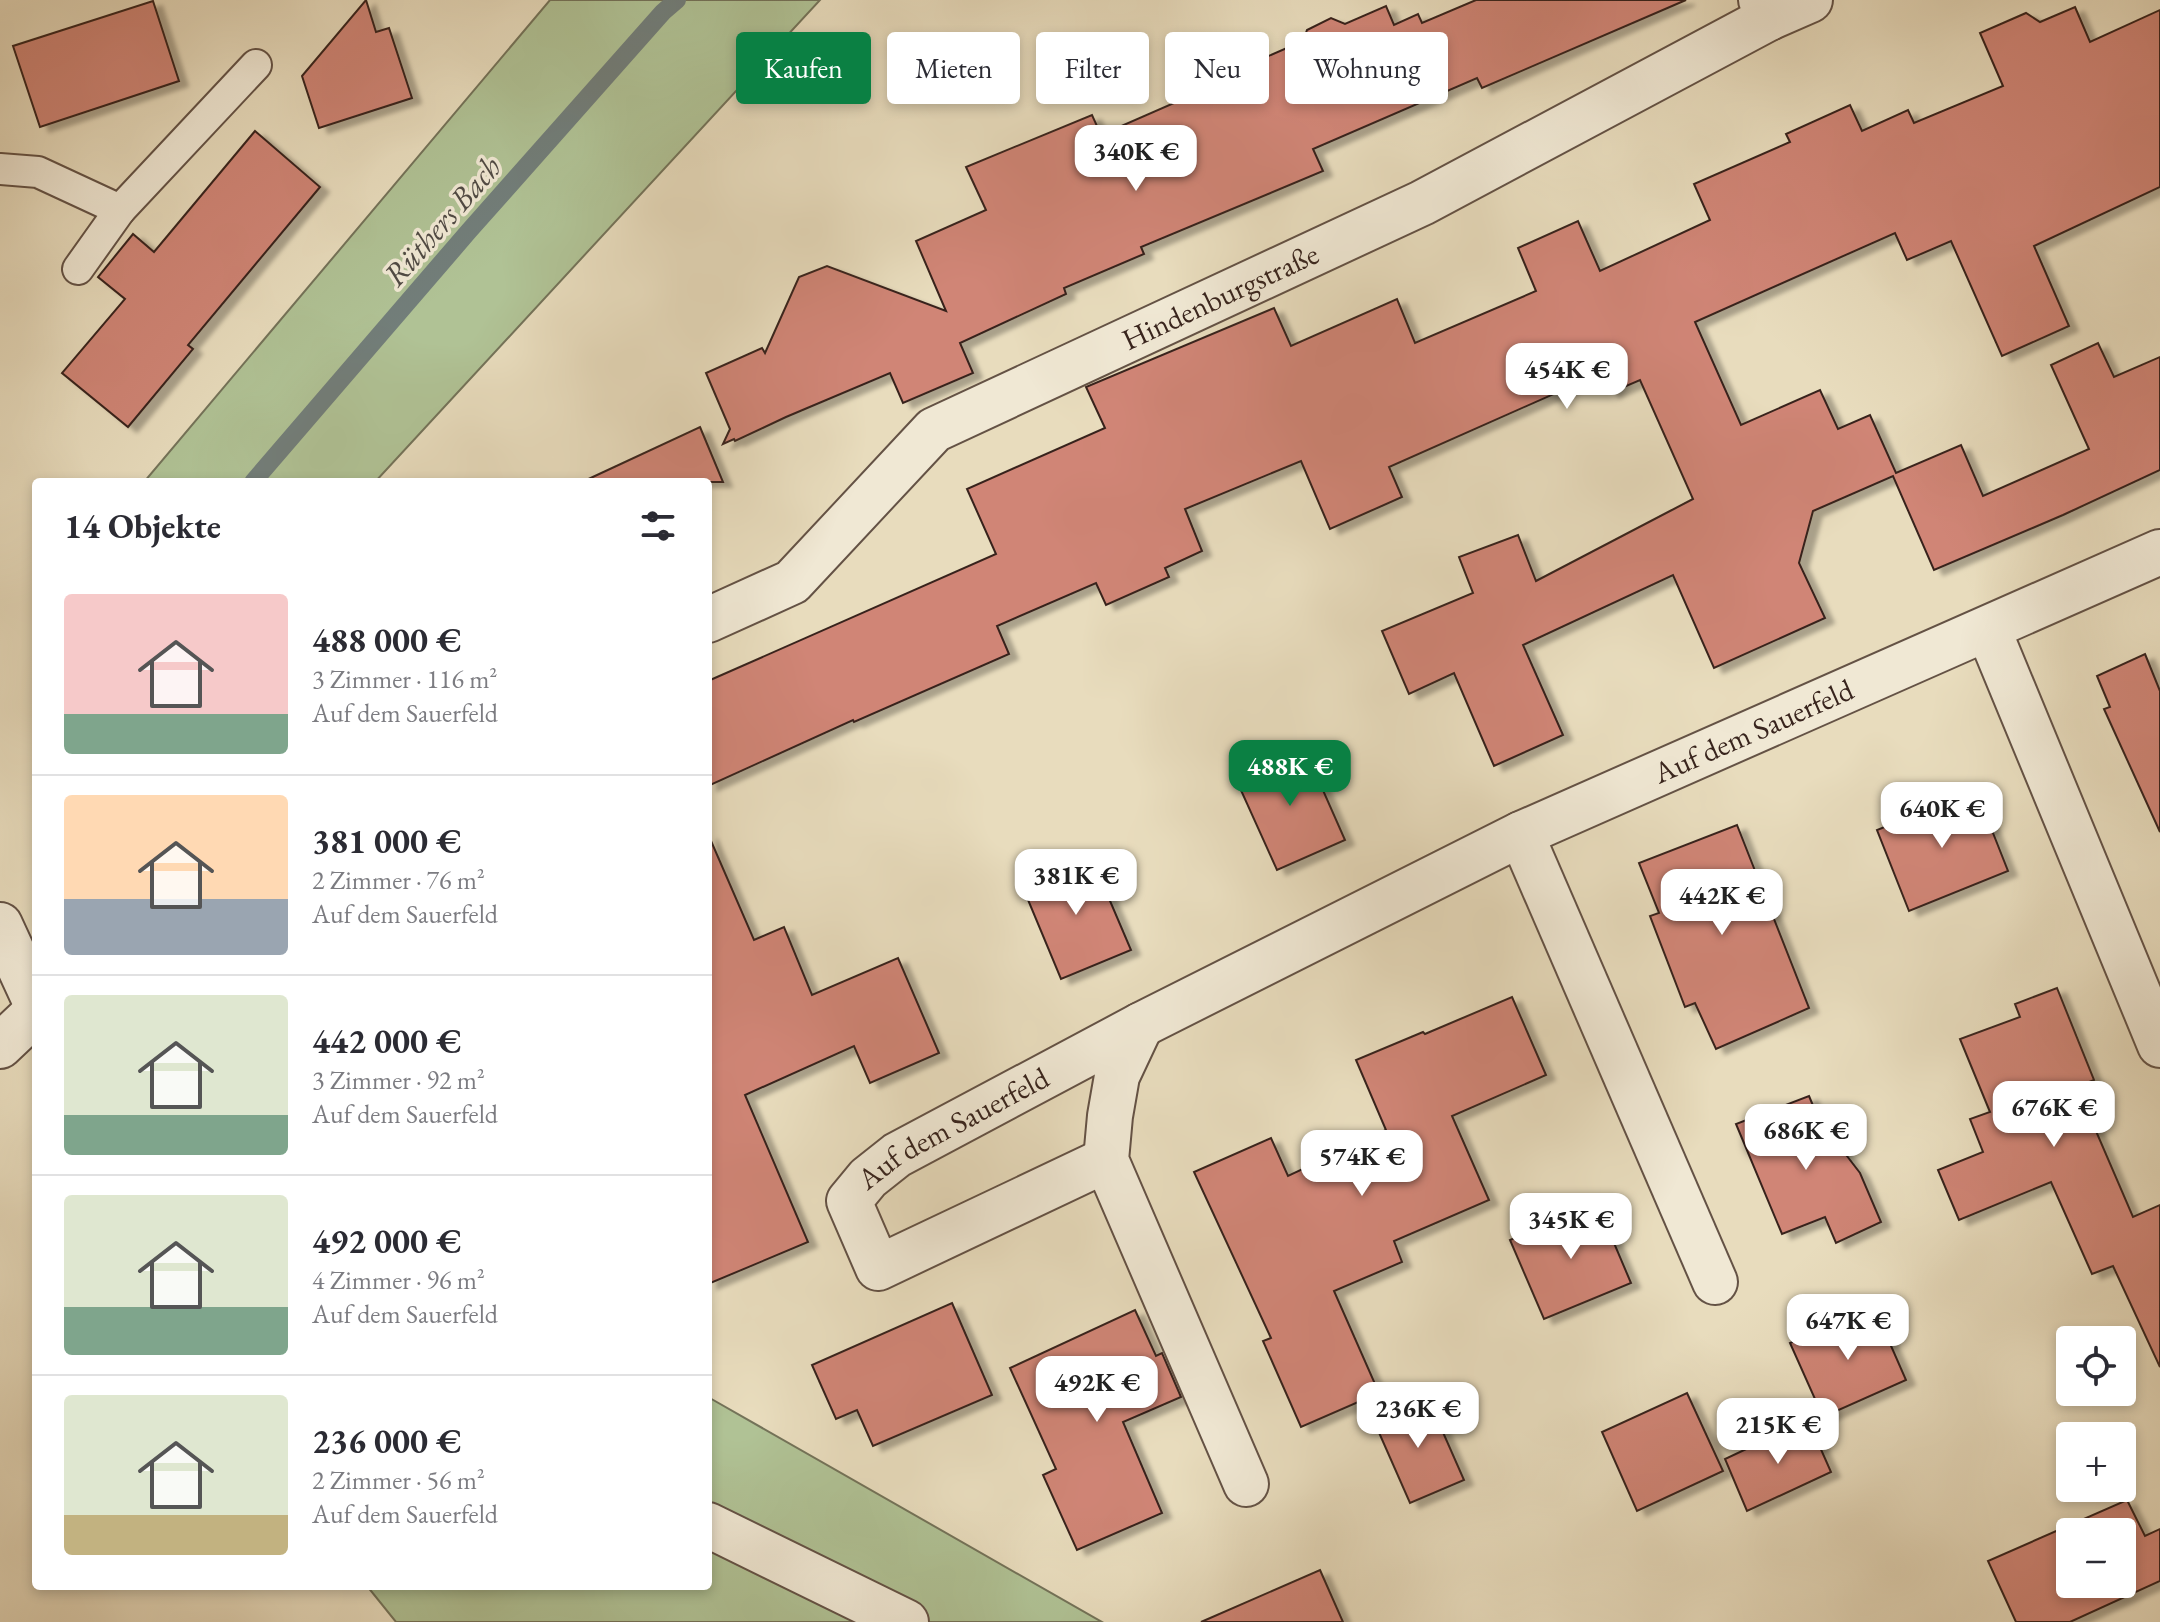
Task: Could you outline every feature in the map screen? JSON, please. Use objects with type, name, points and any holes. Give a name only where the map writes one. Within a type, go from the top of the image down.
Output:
[{"type":"street","name":"Hindenburgstraße","points":[[712,618],[792,582],[934,430],[1422,203],[1765,9],[1810,0]]},
{"type":"street","name":"Auf dem Sauerfeld","points":[[1106,1160],[878,1268],[849,1201],[868,1178],[897,1155],[1141,1025],[1521,834],[2160,552]]},
{"type":"street","points":[[1988,629],[2160,1045]]},
{"type":"street","points":[[1521,834],[1715,1282]]},
{"type":"street","points":[[0,925],[32,994]]},
{"type":"street","points":[[0,1046],[32,1016]]},
{"type":"street","points":[[1141,1025],[1117,1076],[1106,1160],[1246,1484]]},
{"type":"street","points":[[712,1527],[906,1622]]},
{"type":"lane","points":[[78,269],[120,210],[256,65]]},
{"type":"lane","points":[[0,169],[38,172],[120,210]]},
{"type":"green space","points":[[550,0],[820,0],[790,32],[736,32],[736,91],[379,478],[147,478]]},
{"type":"green space","points":[[712,1399],[1102,1622],[396,1622],[370,1590],[712,1590]]},
{"type":"building","points":[[366,0],[376,32],[389,28],[412,98],[319,128],[302,76]]},
{"type":"building","points":[[1476,0],[1686,0],[1482,88],[1477,78],[1448,91],[1448,32],[1306,32],[1331,18],[1345,24],[1386,6],[1394,25],[1418,14],[1422,23]]},
{"type":"building","points":[[153,1],[179,81],[40,127],[13,46]]},
{"type":"building","points":[[2075,7],[2090,42],[2160,10],[2160,187],[2034,246],[2069,326],[2002,356],[1951,241],[1907,260],[1895,233],[1695,322],[1741,425],[1820,390],[1838,429],[1870,415],[1896,473],[1961,445],[1983,496],[2089,449],[2051,365],[2098,343],[2114,377],[2160,357],[2160,470],[1934,570],[1893,476],[1813,511],[1799,563],[1825,618],[1714,668],[1673,575],[1523,645],[1563,735],[1494,766],[1454,673],[1409,694],[1382,631],[1473,593],[1459,557],[1518,535],[1536,581],[1693,499],[1640,380],[1610,393],[1601,373],[1389,467],[1402,497],[1330,529],[1301,461],[1185,509],[1202,551],[1165,568],[1169,577],[1106,605],[1096,583],[997,626],[1009,654],[712,784],[712,679],[996,554],[967,489],[1105,428],[1086,387],[1274,308],[1291,346],[1397,299],[1415,343],[1536,291],[1518,248],[1578,221],[1600,271],[1710,220],[1694,184],[1790,142],[1786,134],[1850,105],[1862,131],[1908,110],[1914,123],[2003,86],[1980,33],[2026,13],[2040,22]]},
{"type":"building","points":[[1285,49],[1285,104],[1417,104],[1313,149],[1323,171],[1141,247],[1144,254],[1064,288],[1066,294],[960,343],[973,373],[903,403],[890,373],[723,444],[730,429],[706,373],[762,348],[765,353],[799,277],[827,266],[946,311],[916,241],[986,210],[966,167],[1092,115],[1101,135],[1172,104],[1269,104],[1269,56]]},
{"type":"building","points":[[255,131],[320,187],[188,345],[193,349],[128,427],[62,373],[125,299],[98,277],[133,234],[154,252]]},
{"type":"building","points":[[700,427],[723,482],[712,482],[712,478],[591,478]]},
{"type":"building","points":[[2145,654],[2160,691],[2160,832],[2104,709],[2110,707],[2097,676]]},
{"type":"building","points":[[1303,745],[1345,840],[1277,870],[1235,777]]},
{"type":"building","points":[[1976,790],[2008,871],[1909,911],[1877,830]]},
{"type":"building","points":[[1737,825],[1809,1008],[1716,1049],[1695,1003],[1685,1007],[1650,916],[1659,913],[1639,863]]},
{"type":"building","points":[[712,843],[754,940],[784,927],[812,995],[898,958],[939,1053],[870,1083],[854,1046],[745,1095],[808,1242],[712,1282]]},
{"type":"building","points":[[1090,854],[1131,950],[1061,979],[1021,883]]},
{"type":"building","points":[[2057,988],[2094,1080],[2077,1087],[2133,1217],[2160,1205],[2160,1367],[2113,1266],[2092,1274],[2051,1182],[1959,1220],[1938,1170],[1983,1152],[1970,1119],[1990,1112],[1960,1039],[2020,1017],[2015,1004]]},
{"type":"building","points":[[1512,997],[1546,1075],[1452,1116],[1489,1200],[1394,1241],[1402,1262],[1334,1291],[1379,1393],[1301,1427],[1263,1341],[1271,1338],[1194,1172],[1271,1138],[1288,1176],[1386,1130],[1356,1060]]},
{"type":"building","points":[[1809,1096],[1832,1151],[1840,1147],[1860,1173],[1881,1222],[1836,1243],[1825,1217],[1782,1234],[1736,1124]]},
{"type":"building","points":[[1597,1203],[1631,1283],[1544,1319],[1510,1240]]},
{"type":"building","points":[[952,1303],[992,1395],[873,1446],[857,1410],[836,1419],[812,1365]]},
{"type":"building","points":[[1874,1307],[1906,1380],[1823,1417],[1790,1343]]},
{"type":"building","points":[[1135,1310],[1156,1356],[1162,1353],[1181,1397],[1123,1422],[1162,1513],[1077,1550],[1043,1475],[1056,1469],[1010,1368]]},
{"type":"building","points":[[1687,1393],[1723,1471],[1637,1511],[1602,1432]]},
{"type":"building","points":[[1427,1396],[1464,1480],[1410,1503],[1373,1419]]},
{"type":"building","points":[[1808,1420],[1831,1472],[1747,1511],[1725,1459]]},
{"type":"building","points":[[2122,1502],[2128,1502],[2136,1518],[2086,1518]]},
{"type":"building","points":[[2136,1518],[2145,1536],[2160,1529],[2160,1581],[2136,1592]]},
{"type":"building","points":[[2056,1531],[2056,1598],[2123,1598],[2070,1622],[2016,1622],[1988,1561]]},
{"type":"building","points":[[1320,1570],[1343,1622],[1201,1622]]},
{"type":"waterway","name":"Rüthers Bach","points":[[256,478],[468,232],[677,0]]}]
